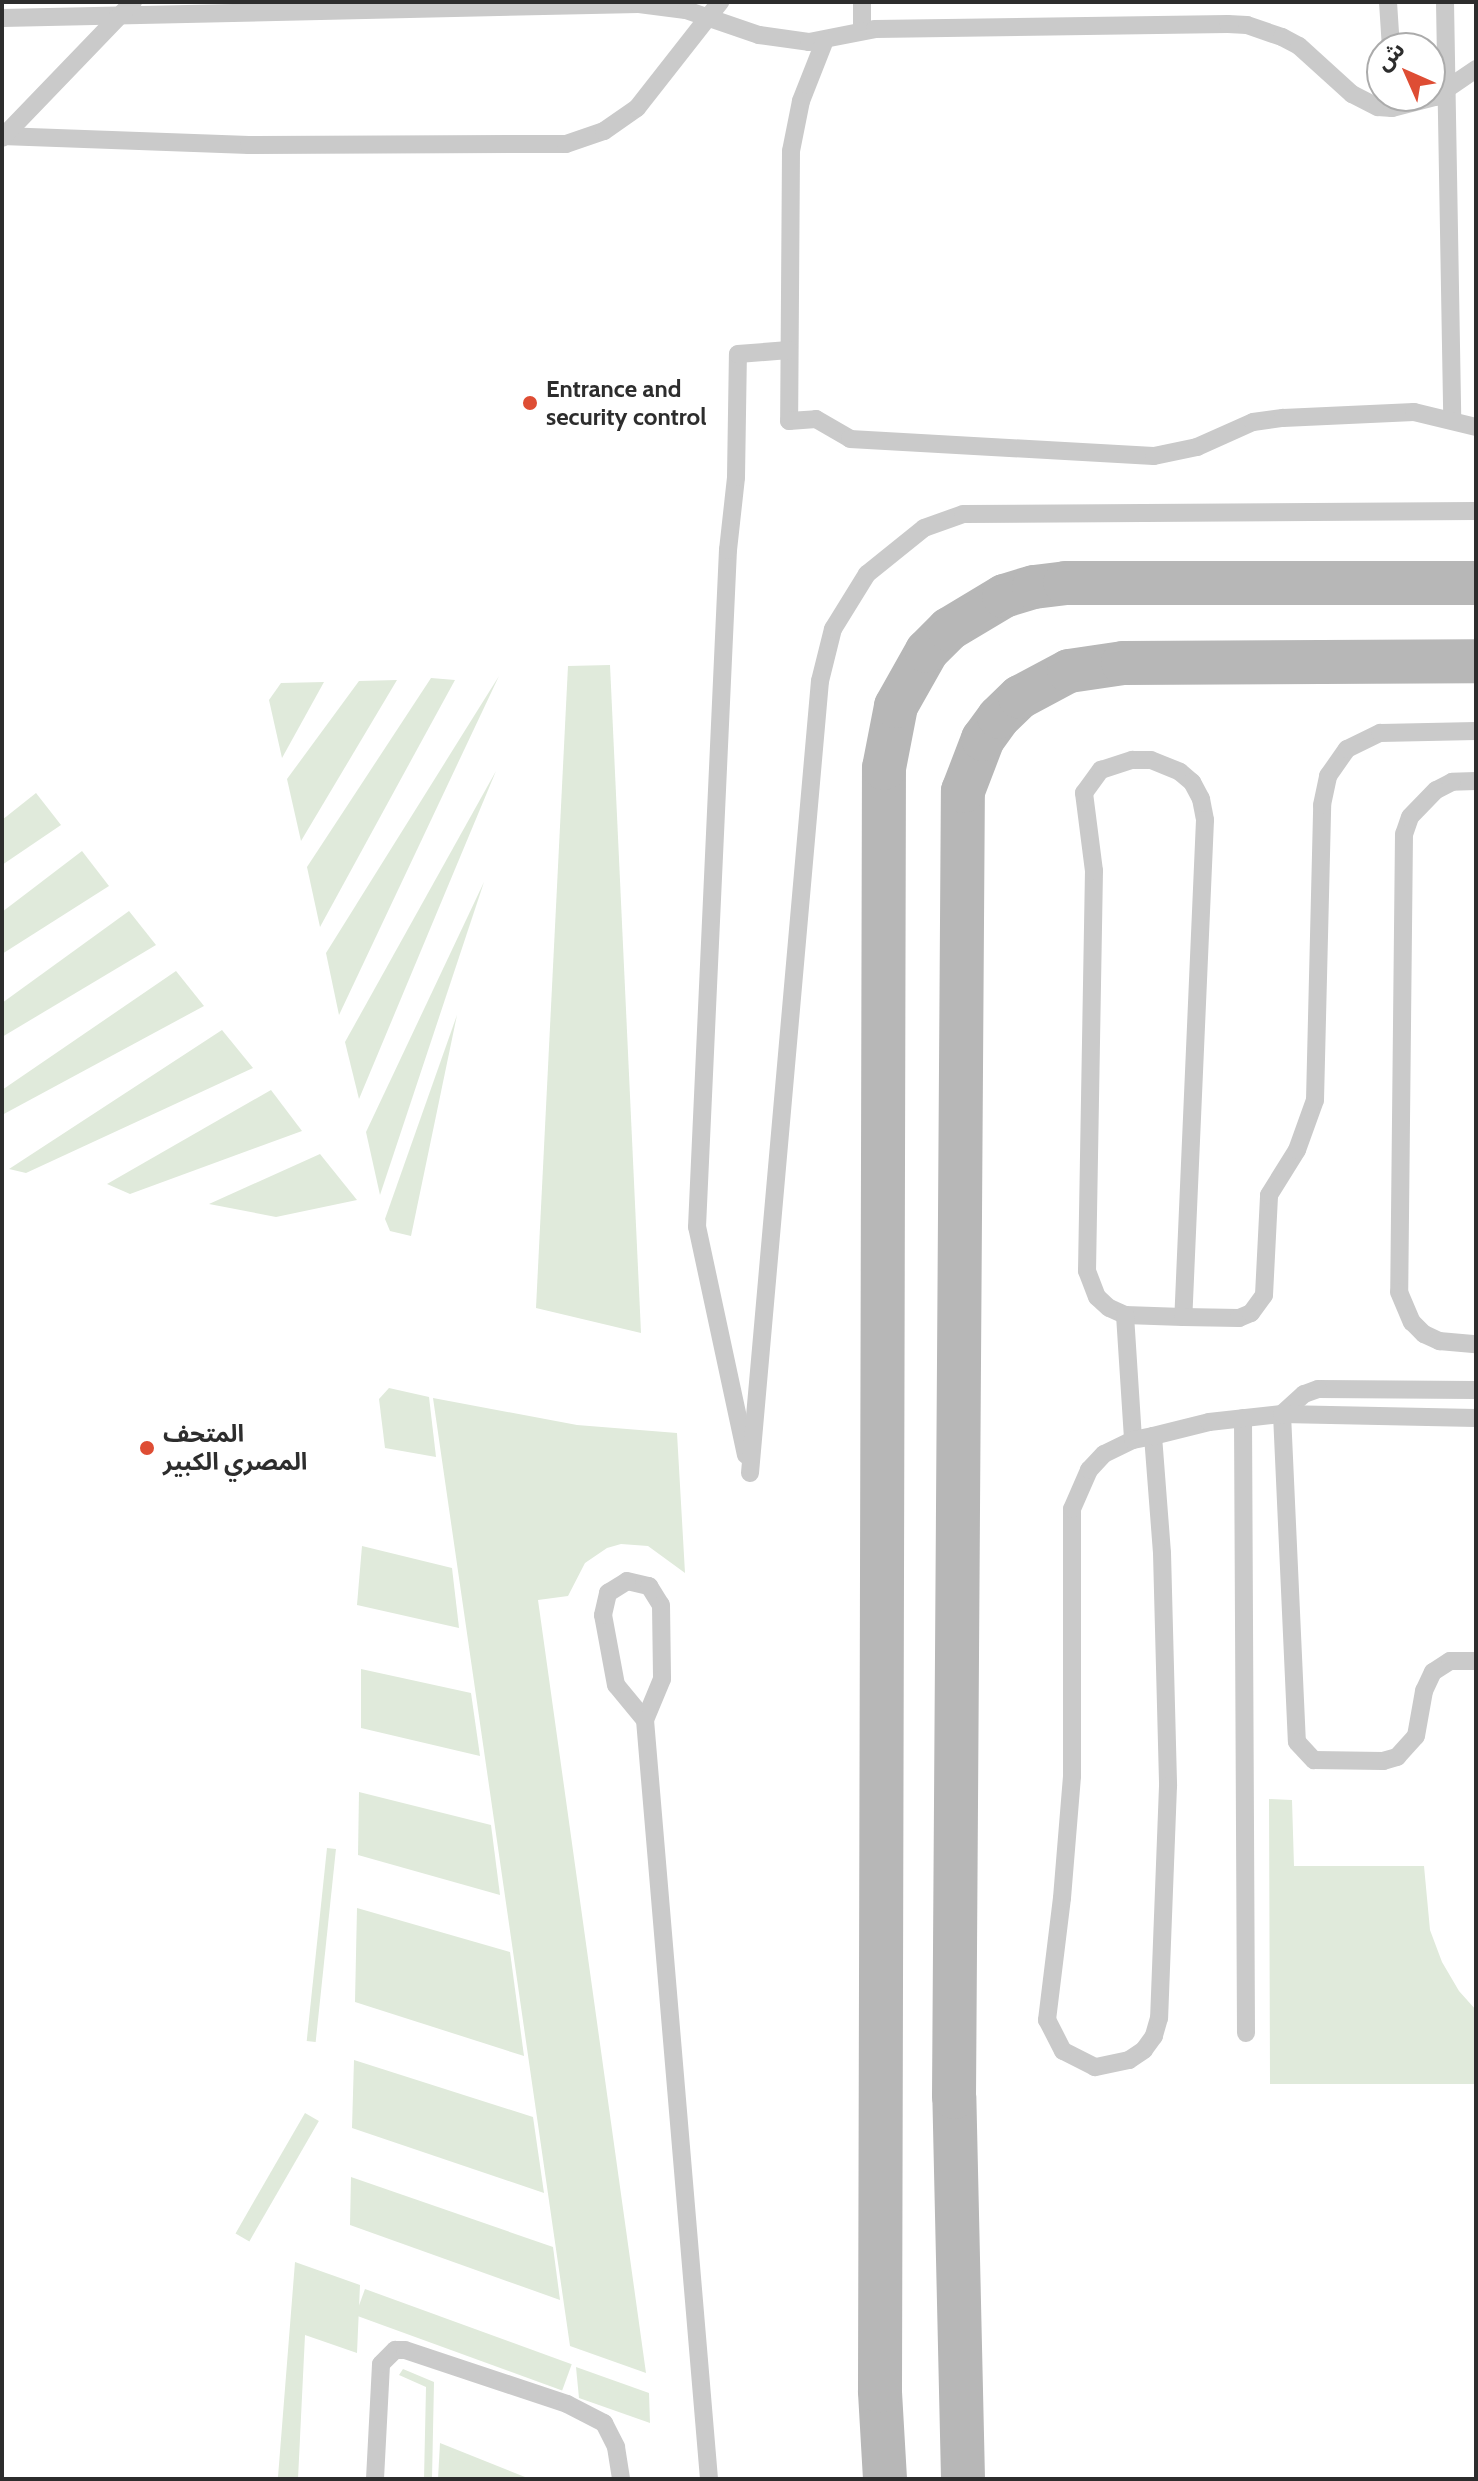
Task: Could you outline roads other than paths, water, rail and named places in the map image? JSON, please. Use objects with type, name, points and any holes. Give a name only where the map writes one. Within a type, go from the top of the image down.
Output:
[{"type":"street","points":[[885,2479],[880,2391],[883,815],[885,752],[896,706],[927,651],[949,629],[1004,596],[1034,587],[1065,583],[1476,583]]},
{"type":"street","points":[[963,2479],[954,2097],[963,791],[977,752],[999,717],[1020,697],[1069,671],[1123,663],[1476,661]]},
{"type":"lane","points":[[3,137],[133,2]]},
{"type":"lane","points":[[862,2],[862,30]]},
{"type":"lane","points":[[1388,2],[1390,32]]},
{"type":"lane","points":[[1445,2],[1452,420]]},
{"type":"lane","points":[[2,18],[117,18],[614,4],[715,9],[775,39],[825,40],[862,30],[1247,25],[1299,46],[1352,94],[1366,98]]},
{"type":"lane","points":[[3,137],[249,145],[566,144],[604,131],[637,108],[715,9]]},
{"type":"lane","points":[[825,40],[801,101],[792,142],[789,421],[816,419],[850,439],[1154,456],[1182,452],[1238,427],[1268,419],[1394,411],[1476,427]]},
{"type":"lane","points":[[1448,90],[1476,69]]},
{"type":"lane","points":[[789,350],[738,354],[736,477],[728,550],[697,1227],[750,1473],[820,681],[833,629],[867,574],[924,528],[963,514],[1476,511]]},
{"type":"lane","points":[[1183,1317],[1205,820],[1201,799],[1192,782],[1180,772],[1151,760],[1132,760],[1101,770],[1084,793],[1094,871],[1087,1271],[1097,1297],[1125,1315],[1183,1317],[1239,1318],[1251,1313],[1264,1295],[1269,1195],[1297,1150],[1315,1100],[1322,805],[1328,776],[1347,749],[1380,733],[1476,731]]},
{"type":"lane","points":[[1476,781],[1452,782],[1436,790],[1410,817],[1404,834],[1399,1292],[1412,1322],[1424,1334],[1448,1342],[1476,1344]]},
{"type":"lane","points":[[1125,1315],[1133,1440]]},
{"type":"lane","points":[[1282,1414],[1304,1394],[1318,1389],[1476,1390]]},
{"type":"lane","points":[[1153,1436],[1163,1583],[1168,1786],[1159,2018],[1154,2036],[1144,2050],[1129,2060],[1095,2067],[1063,2051],[1047,2020],[1062,1898],[1072,1776],[1072,1509],[1089,1470],[1104,1454],[1133,1440],[1153,1436],[1243,1418],[1282,1414],[1476,1418]]},
{"type":"lane","points":[[1282,1414],[1295,1730],[1304,1753],[1327,1762],[1383,1761],[1397,1757],[1416,1736],[1424,1691],[1433,1672],[1450,1661],[1476,1661]]},
{"type":"lane","points":[[1243,1418],[1246,2033]]},
{"type":"lane","points":[[645,1720],[616,1685],[603,1615],[608,1593],[627,1581],[649,1586],[661,1605],[662,1679],[645,1720],[709,2479]]},
{"type":"lane","points":[[375,2479],[381,2364],[395,2350],[405,2350],[567,2404],[604,2423],[616,2447],[621,2479]]},
{"type":"place","name":"Entrance and security control","points":[[530,403]]},
{"type":"place","name":"المتحف المصري الكبير","points":[[147,1448]]}]
